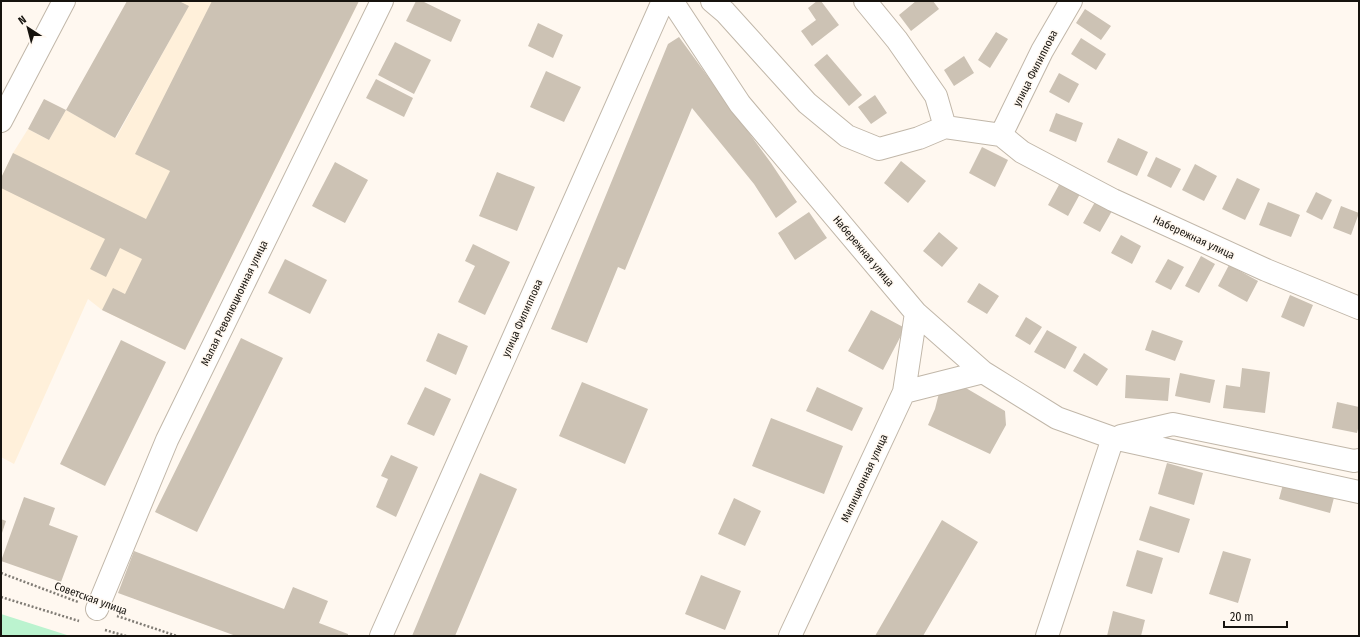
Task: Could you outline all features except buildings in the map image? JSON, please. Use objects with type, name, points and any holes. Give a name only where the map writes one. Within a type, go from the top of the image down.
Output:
[{"type":"street","points":[[1,121],[64,1]]},
{"type":"street","name":"Малая Революционная улица","points":[[94,620],[167,440],[382,1]]},
{"type":"street","name":"улица Филиппова","points":[[381,636],[663,1]]},
{"type":"street","name":"Набережная улица","points":[[672,1],[740,104],[916,313],[983,372],[1057,418],[1114,438],[1359,492]]},
{"type":"street","points":[[712,1],[725,12],[807,103],[847,136],[879,149],[919,138],[945,128],[1002,135]]},
{"type":"street","points":[[865,1],[897,40],[936,96],[945,128]]},
{"type":"street","name":"улица Филиппова","points":[[1002,135],[1042,51],[1071,1]]},
{"type":"street","name":"Набережная улица","points":[[1002,135],[1022,152],[1113,200],[1266,270],[1359,308]]},
{"type":"street","name":"Милиционная улица","points":[[790,636],[904,392],[916,313]]},
{"type":"street","points":[[904,392],[983,372]]},
{"type":"street","points":[[1047,636],[1114,438],[1172,424],[1354,461],[1359,460]]},
{"type":"path","name":"Советская улица","points":[[1,573],[94,620],[177,636]]},
{"type":"path","points":[[1,597],[94,620],[126,636]]},
{"type":"shaded area","points":[[179,1],[359,1],[185,350],[102,310],[88,299],[14,464],[1,457],[1,178],[13,153],[28,129],[49,140],[66,110],[116,138],[188,7]]},
{"type":"green space","points":[[1,614],[70,636],[1,636]]}]
